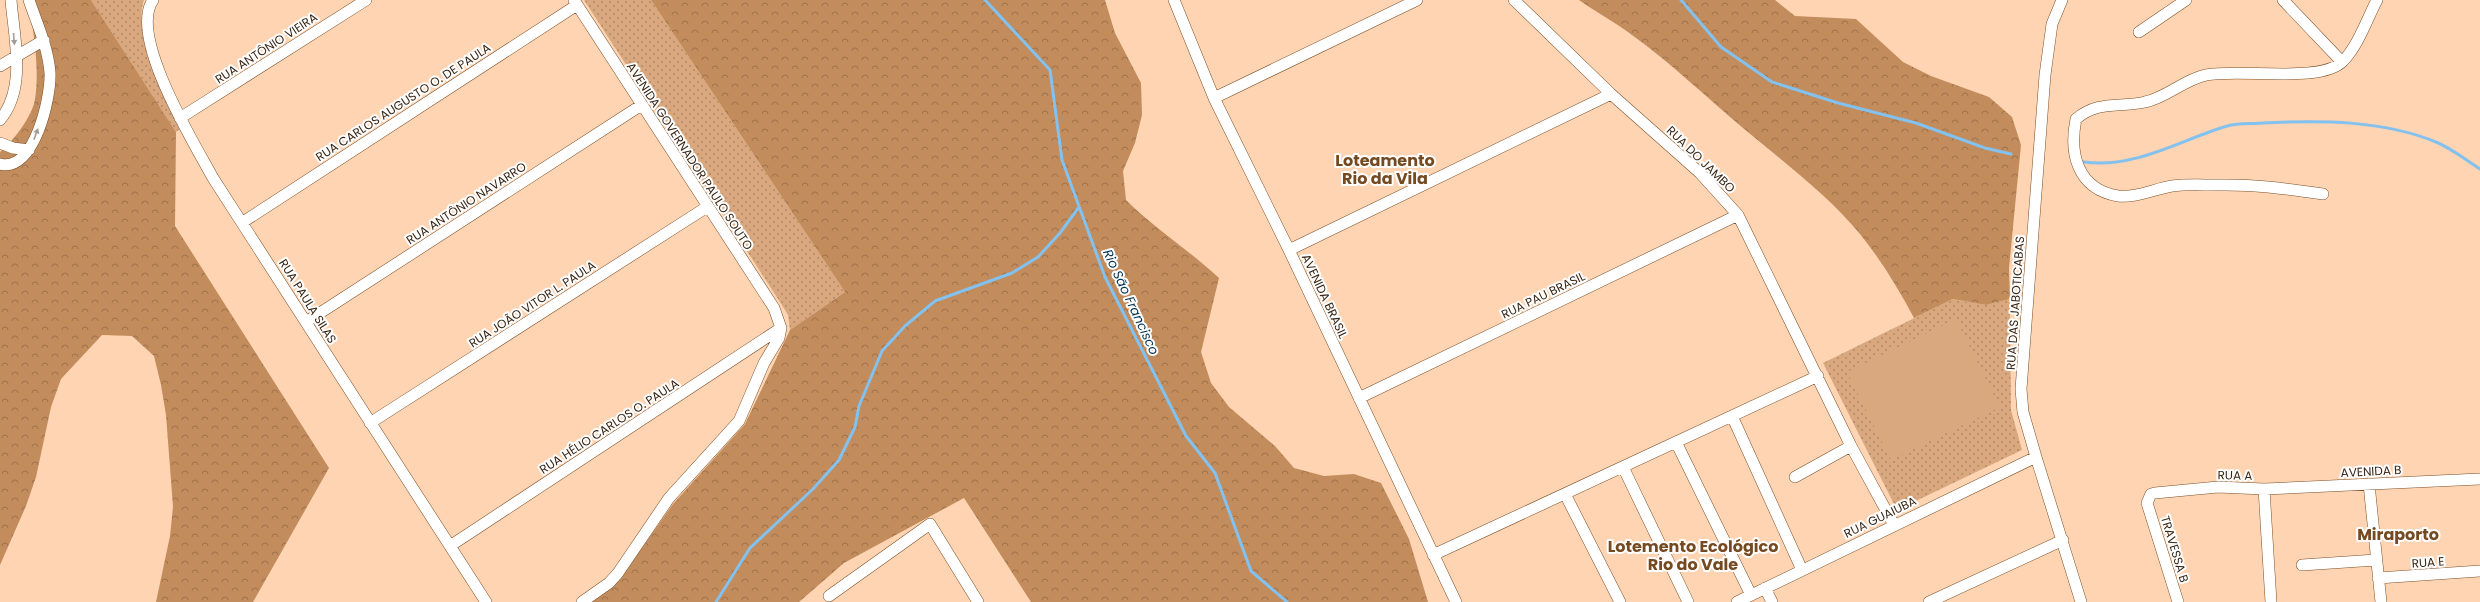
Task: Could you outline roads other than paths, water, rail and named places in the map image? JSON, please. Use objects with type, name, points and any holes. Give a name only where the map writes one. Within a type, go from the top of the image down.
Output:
[{"type":"street","points":[[0,120],[12,100],[16,82],[16,55],[11,0]]},
{"type":"street","points":[[0,164],[8,166],[21,160],[29,150],[45,110],[50,74],[44,40],[29,0]]},
{"type":"street","name":"RUA PAULA SILAS","points":[[153,0],[146,18],[162,80],[180,118],[213,178],[243,222],[370,423],[486,602]]},
{"type":"street","name":"RUA ANTÔNIO VIEIRA","points":[[180,118],[366,0]]},
{"type":"street","name":"AVENIDA BRASIL","points":[[1174,0],[1214,98],[1290,250],[1456,602]]},
{"type":"street","points":[[1214,98],[1417,0]]},
{"type":"street","name":"RUA DO JAMBO","points":[[1514,0],[1611,94],[1700,173],[1738,215],[1851,446],[1894,525]]},
{"type":"street","name":"RUA DAS JABOTICABAS","points":[[2062,0],[2052,24],[2045,75],[2021,389],[2023,412],[2081,602]]},
{"type":"street","points":[[2139,32],[2186,0]]},
{"type":"street","points":[[2283,0],[2342,62]]},
{"type":"street","points":[[2323,194],[2271,187],[2221,185],[2173,186],[2136,195],[2118,196],[2096,187],[2083,176],[2077,166],[2073,135],[2076,119],[2086,111],[2100,106],[2122,106],[2147,102],[2204,75],[2221,73],[2312,73],[2328,70],[2342,62],[2354,46],[2376,0]]},
{"type":"street","name":"AVENIDA GOVERNADOR PAULO SOUTO","points":[[575,2],[640,106],[774,308],[781,328]]},
{"type":"street","name":"RUA CARLOS AUGUSTO O. DE PAULA","points":[[243,222],[575,2]]},
{"type":"street","points":[[0,66],[16,55],[44,40]]},
{"type":"street","points":[[1290,250],[1611,94]]},
{"type":"street","name":"RUA ANTÔNIO NAVARRO","points":[[306,322],[640,106]]},
{"type":"street","points":[[0,143],[13,148],[29,150]]},
{"type":"street","name":"RUA JOÃO VITOR L. PAULA","points":[[370,423],[707,207]]},
{"type":"street","name":"RUA PAU BRASIL","points":[[1359,398],[1738,215]]},
{"type":"street","points":[[582,602],[609,583],[618,573],[669,498],[739,421],[781,328]]},
{"type":"street","name":"RUA HÉLIO CARLOS O. PAULA","points":[[450,546],[781,328]]},
{"type":"street","points":[[1433,555],[1818,376]]},
{"type":"street","points":[[1732,416],[1802,570]]},
{"type":"street","points":[[1676,442],[1751,595]]},
{"type":"street","points":[[1795,477],[1851,446]]},
{"type":"street","name":"RUA GUAIUBA","points":[[1737,602],[2036,457]]},
{"type":"street","points":[[1623,467],[1688,602]]},
{"type":"street","name":"AVENIDA B","points":[[2264,489],[2480,479]]},
{"type":"street","points":[[2369,484],[2381,602]]},
{"type":"street","name":"RUA A","points":[[2147,503],[2151,494],[2155,492],[2178,489],[2264,489],[2271,602]]},
{"type":"street","points":[[1565,494],[1620,602]]},
{"type":"street","name":"TRAVESSA B","points":[[2147,503],[2178,602]]},
{"type":"street","points":[[828,596],[930,524],[978,602]]},
{"type":"street","points":[[1929,602],[2063,540]]},
{"type":"street","points":[[2302,565],[2376,560]]},
{"type":"street","name":"RUA E","points":[[2378,578],[2480,571]]},
{"type":"street","points":[[1765,588],[1772,602]]},
{"type":"waterway","name":"Rio São Francisco","points":[[985,0],[1050,70],[1062,160],[1105,277],[1186,436],[1215,473],[1251,571],[1287,602]]},
{"type":"waterway","points":[[1681,0],[1721,47],[1772,82],[1838,103],[1916,123],[1985,148],[2011,154]]},
{"type":"waterway","points":[[2084,162],[2103,163],[2139,157],[2231,125],[2285,122],[2329,122],[2351,123],[2394,129],[2415,135],[2447,147],[2480,169]]},
{"type":"waterway","points":[[716,602],[750,548],[813,489],[839,460],[855,427],[859,406],[882,351],[905,326],[935,301],[1012,273],[1038,257],[1060,233],[1079,207]]},
{"type":"district","name":"Loteamento Rio da Vila","points":[[1385,169]]},
{"type":"district","name":"Miraporto","points":[[2398,534]]},
{"type":"district","name":"Lotemento Ecológico Rio do Vale","points":[[1693,555]]}]
